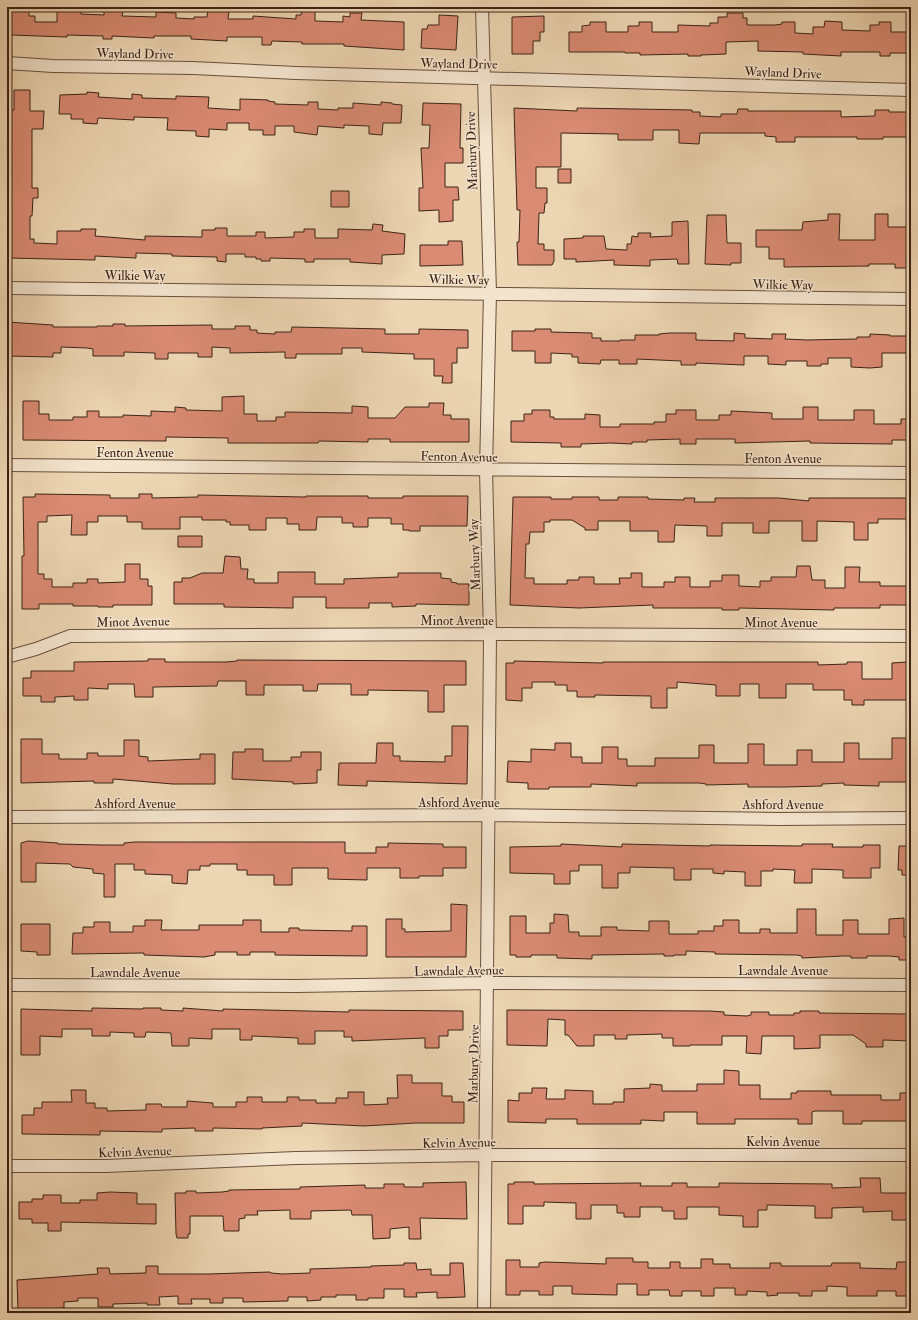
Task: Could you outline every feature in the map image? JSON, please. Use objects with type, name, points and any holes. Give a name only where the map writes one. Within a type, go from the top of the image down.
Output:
[{"type":"street","name":"Marbury Drive","points":[[482,7],[490,293]]},
{"type":"street","name":"Wayland Drive","points":[[7,63],[911,90]]},
{"type":"street","name":"Wilkie Way","points":[[7,288],[911,299]]},
{"type":"street","name":"Marbury Way","points":[[490,293],[486,470],[490,634],[490,815]]},
{"type":"street","name":"Fenton Avenue","points":[[7,465],[911,473]]},
{"type":"street","name":"Minot Avenue","points":[[7,657],[36,649],[70,636],[490,634],[911,636]]},
{"type":"street","name":"Marbury Drive","points":[[484,1313],[490,815]]},
{"type":"street","name":"Ashford Avenue","points":[[7,817],[490,815],[779,819],[911,818]]},
{"type":"street","name":"Lawndale Avenue","points":[[7,985],[296,986],[488,983],[911,985]]},
{"type":"street","name":"Kelvin Avenue","points":[[7,1166],[106,1166],[296,1158],[486,1155],[911,1155]]},
{"type":"building","points":[[13,7],[29,7],[29,16],[35,16],[35,22],[57,22],[57,7],[81,7],[81,14],[104,15],[104,7],[115,7],[115,10],[123,11],[122,16],[156,17],[156,12],[176,13],[176,18],[194,19],[194,17],[207,17],[208,7],[218,7],[218,10],[229,11],[228,19],[253,19],[253,16],[296,19],[296,15],[301,15],[302,7],[315,8],[315,21],[343,22],[343,16],[350,17],[350,13],[362,13],[361,20],[404,22],[404,50],[344,46],[344,44],[302,44],[302,42],[272,41],[271,45],[262,45],[262,37],[227,37],[227,41],[191,39],[191,36],[154,36],[154,38],[112,36],[112,39],[103,39],[103,36],[67,35],[67,37],[11,35],[11,29],[9,29],[9,10],[13,10]]},
{"type":"building","points":[[727,13],[743,13],[743,18],[747,18],[747,25],[775,25],[782,24],[782,22],[795,22],[795,33],[813,34],[813,27],[824,27],[825,21],[842,22],[842,30],[870,31],[870,25],[879,25],[879,22],[891,22],[891,32],[911,32],[911,53],[890,53],[890,56],[880,56],[880,52],[841,52],[841,56],[803,54],[803,52],[758,51],[758,41],[726,42],[726,54],[701,56],[688,56],[688,54],[640,55],[640,53],[625,52],[569,52],[569,32],[582,32],[582,26],[590,25],[590,22],[606,22],[606,32],[628,32],[628,26],[639,26],[639,22],[652,22],[652,32],[678,32],[678,25],[710,26],[710,23],[718,23],[718,17],[727,17]]},
{"type":"building","points":[[439,15],[458,16],[456,50],[421,48],[422,29],[427,29],[428,25],[439,25]]},
{"type":"building","points":[[544,16],[544,32],[540,32],[540,41],[533,41],[533,54],[512,54],[512,17]]},
{"type":"building","points":[[14,90],[30,90],[30,111],[44,111],[43,129],[32,129],[32,188],[38,188],[38,198],[33,198],[32,216],[30,216],[30,239],[34,239],[34,243],[57,244],[57,231],[81,231],[81,229],[96,229],[95,236],[145,240],[145,236],[202,237],[202,230],[215,230],[215,228],[227,228],[227,236],[256,236],[256,232],[265,232],[265,238],[294,237],[294,232],[304,232],[304,229],[315,229],[315,238],[338,238],[338,229],[372,230],[373,224],[383,225],[382,231],[405,234],[404,254],[382,255],[382,264],[350,262],[350,259],[314,259],[314,262],[305,262],[305,259],[270,258],[270,261],[261,261],[261,259],[256,259],[256,257],[245,257],[245,254],[226,254],[226,262],[217,261],[217,257],[172,256],[172,254],[136,253],[136,258],[95,256],[95,260],[8,258],[10,203],[7,203],[7,189],[9,189],[9,164],[7,164],[8,110],[14,110]]},
{"type":"building","points":[[87,92],[99,93],[98,97],[132,99],[132,94],[142,95],[142,98],[176,99],[176,96],[209,97],[208,108],[240,110],[240,99],[268,100],[275,102],[275,104],[308,105],[308,102],[318,102],[318,109],[338,110],[338,108],[353,108],[353,103],[381,105],[381,102],[392,103],[402,105],[401,123],[383,123],[382,135],[369,134],[369,126],[344,125],[344,128],[318,126],[317,135],[294,132],[294,126],[275,126],[275,135],[263,135],[263,130],[249,130],[249,123],[227,123],[227,130],[209,129],[209,137],[196,136],[196,131],[167,130],[168,118],[134,117],[134,120],[98,118],[97,124],[83,123],[83,119],[71,119],[71,114],[59,114],[60,95],[87,94]]},
{"type":"building","points":[[423,103],[461,104],[460,148],[463,148],[463,163],[445,163],[445,187],[458,187],[459,200],[453,200],[453,221],[439,222],[439,210],[419,211],[419,188],[423,188],[421,148],[429,148],[430,125],[422,125]]},
{"type":"building","points":[[514,108],[577,111],[577,108],[692,110],[692,112],[700,112],[700,116],[721,117],[721,114],[737,114],[738,109],[748,109],[748,111],[841,111],[841,117],[875,116],[875,110],[889,110],[889,112],[911,112],[911,137],[857,139],[857,137],[795,137],[795,142],[776,142],[776,137],[765,136],[765,133],[700,133],[699,144],[679,143],[679,130],[653,130],[653,140],[618,140],[618,134],[561,133],[561,167],[536,167],[536,188],[547,188],[547,203],[545,203],[544,213],[539,213],[538,244],[544,244],[544,250],[554,250],[554,261],[552,265],[518,265],[517,242],[519,242],[520,210],[517,210]]},
{"type":"building","points":[[558,169],[571,169],[571,183],[558,183]]},
{"type":"building","points":[[331,191],[349,191],[349,207],[331,207]]},
{"type":"building","points":[[828,214],[840,214],[839,240],[875,240],[875,214],[888,214],[888,227],[911,227],[911,268],[895,268],[895,264],[869,264],[869,266],[784,267],[784,259],[769,259],[769,247],[756,247],[756,230],[802,230],[803,222],[828,220]]},
{"type":"building","points":[[707,215],[726,215],[727,243],[741,243],[741,263],[731,263],[731,265],[705,264]]},
{"type":"building","points":[[688,221],[689,264],[678,264],[677,259],[650,260],[650,266],[614,265],[614,260],[576,262],[576,259],[564,259],[564,239],[583,238],[583,236],[604,236],[606,249],[627,250],[627,244],[631,244],[632,236],[638,237],[638,233],[651,233],[650,237],[672,236],[672,222]]},
{"type":"building","points":[[448,241],[462,241],[463,265],[420,266],[420,245],[448,245]]},
{"type":"building","points":[[7,322],[53,325],[53,327],[97,327],[113,326],[113,324],[125,324],[125,326],[212,325],[212,329],[235,329],[235,326],[250,326],[250,330],[257,330],[257,333],[275,334],[275,332],[291,332],[292,327],[385,329],[385,334],[419,334],[419,329],[468,330],[468,348],[457,348],[457,363],[452,363],[452,383],[442,383],[443,376],[434,376],[434,359],[414,359],[414,354],[362,352],[362,348],[342,348],[342,354],[296,354],[296,358],[285,358],[285,352],[230,353],[230,348],[212,347],[212,357],[198,357],[198,353],[168,353],[168,359],[155,359],[155,353],[124,352],[124,356],[93,356],[93,349],[61,347],[61,353],[53,353],[53,357],[7,356]]},
{"type":"building","points":[[535,329],[551,329],[551,332],[592,333],[592,338],[601,338],[601,341],[635,340],[635,335],[659,335],[669,333],[696,333],[696,340],[734,341],[734,333],[745,334],[745,338],[772,339],[772,334],[786,334],[785,339],[807,340],[857,339],[857,337],[870,337],[870,334],[911,336],[911,353],[882,353],[882,367],[870,368],[851,367],[851,358],[828,358],[828,364],[821,364],[821,366],[807,366],[807,361],[786,361],[786,365],[768,364],[768,356],[744,356],[744,365],[696,363],[696,365],[681,365],[681,361],[637,359],[637,364],[619,364],[619,360],[601,360],[600,364],[578,363],[578,357],[572,357],[572,354],[551,353],[551,363],[535,363],[535,351],[512,351],[512,331],[535,331]]},
{"type":"building","points":[[244,396],[244,414],[257,414],[257,421],[276,421],[276,417],[285,417],[285,412],[352,413],[352,406],[368,407],[368,418],[395,418],[405,407],[429,407],[429,403],[444,403],[443,415],[451,415],[451,419],[469,419],[469,442],[390,442],[390,439],[368,439],[368,442],[319,441],[318,443],[228,443],[228,438],[166,437],[166,441],[23,440],[23,401],[39,401],[39,414],[49,414],[49,420],[73,420],[73,417],[87,417],[87,411],[99,411],[99,417],[123,417],[123,415],[151,416],[151,411],[175,412],[175,407],[186,408],[186,410],[222,411],[222,397]]},
{"type":"building","points":[[803,407],[818,407],[818,420],[854,420],[854,410],[874,410],[874,424],[901,424],[901,419],[911,419],[911,440],[892,440],[892,444],[810,443],[810,441],[735,443],[735,439],[696,439],[696,444],[680,444],[680,439],[647,440],[647,442],[632,442],[632,444],[581,444],[581,447],[561,447],[561,443],[511,442],[511,421],[524,421],[524,414],[532,414],[532,410],[550,410],[550,417],[554,417],[554,419],[585,419],[585,414],[600,415],[600,427],[620,427],[620,424],[654,424],[654,422],[666,422],[666,414],[676,414],[676,410],[696,410],[696,420],[719,420],[719,415],[731,415],[731,411],[772,413],[772,419],[803,419]]},
{"type":"building","points":[[35,494],[110,495],[110,498],[139,498],[139,494],[152,494],[152,498],[198,497],[198,495],[306,497],[368,496],[368,498],[403,498],[403,496],[468,496],[467,526],[420,526],[420,531],[409,531],[403,530],[403,524],[391,524],[391,518],[368,518],[368,527],[353,527],[353,523],[342,523],[342,517],[317,517],[316,530],[299,530],[299,524],[287,524],[287,518],[266,518],[266,530],[249,530],[249,525],[230,525],[230,522],[226,522],[226,520],[202,520],[202,517],[180,517],[180,529],[142,529],[142,522],[127,522],[127,516],[98,516],[98,522],[87,522],[87,535],[71,535],[72,515],[47,516],[47,522],[38,522],[38,574],[44,574],[44,579],[52,579],[52,587],[73,587],[73,583],[87,583],[87,579],[98,579],[98,583],[125,582],[125,564],[140,564],[140,579],[148,579],[148,586],[152,586],[152,605],[113,605],[113,607],[98,607],[73,606],[73,604],[39,604],[39,609],[22,609],[22,556],[24,556],[23,497],[35,497]]},
{"type":"building","points":[[513,497],[551,497],[551,499],[572,499],[572,497],[599,497],[599,500],[618,500],[618,497],[648,497],[648,499],[684,500],[684,498],[695,498],[694,502],[715,502],[715,498],[779,498],[809,501],[809,498],[911,498],[911,519],[878,519],[878,523],[868,523],[868,540],[854,540],[854,522],[817,521],[817,541],[802,541],[802,521],[769,521],[769,533],[753,533],[753,523],[722,523],[722,536],[707,536],[707,526],[675,525],[674,542],[658,542],[658,531],[630,531],[630,521],[598,521],[598,530],[585,530],[585,528],[572,520],[550,520],[550,522],[544,522],[544,532],[530,532],[529,544],[526,544],[525,578],[534,578],[534,584],[567,584],[567,580],[579,580],[579,577],[594,577],[594,584],[620,584],[619,578],[631,578],[631,573],[642,573],[642,587],[664,587],[664,582],[675,582],[675,577],[690,577],[690,587],[710,587],[710,581],[722,581],[722,575],[739,575],[739,586],[760,587],[760,581],[771,581],[771,577],[796,577],[797,566],[810,566],[812,580],[825,580],[825,588],[845,588],[845,567],[860,567],[859,582],[880,582],[880,586],[911,586],[911,605],[880,605],[880,608],[834,608],[834,610],[739,608],[739,610],[722,610],[722,608],[653,608],[653,605],[579,608],[510,605]]},
{"type":"building","points":[[178,536],[202,536],[202,547],[178,547]]},
{"type":"building","points":[[225,556],[240,557],[241,569],[248,569],[247,579],[254,579],[254,583],[278,583],[278,572],[315,572],[315,584],[344,584],[344,579],[398,577],[398,573],[441,573],[441,578],[451,579],[451,582],[457,584],[469,584],[469,605],[416,604],[416,606],[392,607],[392,603],[369,603],[369,608],[326,608],[326,597],[293,597],[293,608],[224,607],[224,604],[174,604],[174,582],[182,582],[182,578],[190,578],[202,573],[223,573]]},
{"type":"building","points":[[148,659],[165,659],[165,662],[226,662],[237,660],[466,661],[466,685],[444,685],[444,712],[428,712],[428,691],[368,690],[368,695],[351,695],[351,684],[318,684],[317,691],[303,691],[303,685],[264,685],[264,695],[246,695],[246,681],[218,681],[217,686],[153,687],[153,697],[135,697],[134,684],[108,684],[108,689],[88,688],[88,700],[74,700],[74,696],[55,697],[55,702],[41,702],[41,696],[23,696],[23,678],[31,678],[31,671],[74,671],[74,662],[148,661]]},
{"type":"building","points":[[514,661],[603,663],[818,662],[818,665],[862,662],[862,679],[892,679],[892,663],[907,662],[907,675],[911,675],[911,700],[864,700],[864,705],[852,705],[852,700],[844,700],[844,690],[813,690],[813,684],[786,684],[786,698],[759,698],[759,684],[740,684],[740,696],[716,696],[716,685],[677,682],[677,688],[667,688],[667,708],[651,708],[651,696],[595,695],[595,697],[577,697],[577,691],[567,691],[567,685],[555,685],[555,682],[532,682],[532,688],[522,688],[522,701],[506,700],[506,663],[514,663]]},
{"type":"building","points":[[452,726],[468,726],[467,784],[367,781],[367,786],[338,785],[339,763],[376,763],[377,743],[393,743],[393,756],[400,756],[400,761],[445,762],[445,756],[452,756]]},
{"type":"building","points":[[892,738],[908,738],[908,760],[911,760],[911,782],[879,782],[879,786],[844,785],[844,783],[822,784],[822,786],[785,787],[748,787],[748,784],[706,785],[699,783],[637,783],[637,786],[591,784],[591,787],[549,787],[549,789],[528,789],[528,783],[507,782],[508,761],[531,762],[531,749],[555,750],[555,743],[571,743],[571,757],[582,757],[582,763],[602,763],[602,747],[618,747],[618,759],[627,759],[627,766],[655,766],[655,758],[699,758],[699,745],[714,745],[714,763],[748,763],[748,744],[764,744],[764,765],[797,765],[797,750],[812,750],[812,762],[844,762],[844,743],[859,743],[859,759],[892,759]]},
{"type":"building","points":[[21,739],[42,739],[42,754],[59,754],[59,759],[87,759],[87,753],[98,753],[98,756],[124,756],[124,740],[139,740],[139,756],[148,757],[148,761],[200,759],[200,754],[215,754],[215,784],[173,784],[113,779],[113,783],[94,783],[94,781],[21,783]]},
{"type":"building","points":[[245,749],[263,749],[263,761],[291,761],[291,757],[301,757],[301,752],[321,752],[321,770],[317,770],[317,783],[293,784],[293,782],[232,779],[233,752],[245,752]]},
{"type":"building","points":[[28,841],[58,844],[102,845],[124,845],[124,843],[134,842],[345,842],[345,853],[376,853],[376,847],[388,847],[388,843],[443,844],[443,847],[466,847],[466,868],[443,868],[443,876],[400,878],[400,868],[367,868],[367,880],[328,879],[328,868],[292,868],[292,885],[274,885],[274,875],[247,875],[247,870],[237,870],[237,864],[210,864],[210,866],[200,866],[200,870],[188,870],[187,884],[172,883],[172,875],[145,874],[145,870],[134,870],[134,864],[115,864],[115,897],[104,897],[104,874],[93,873],[93,869],[73,867],[70,864],[36,863],[36,882],[21,882],[21,843]]},
{"type":"building","points":[[561,844],[622,847],[622,844],[802,846],[802,844],[833,844],[832,847],[863,847],[863,845],[880,845],[880,868],[871,868],[871,878],[843,878],[843,870],[812,869],[812,883],[794,883],[795,870],[773,869],[773,871],[761,871],[761,886],[745,886],[745,872],[724,871],[724,874],[713,873],[713,869],[691,869],[691,880],[674,880],[674,868],[630,867],[630,873],[618,873],[618,888],[602,888],[602,865],[579,865],[579,871],[570,871],[570,884],[554,884],[554,874],[510,873],[510,847],[561,846]]},
{"type":"building","points":[[899,846],[911,846],[911,875],[902,875],[902,870],[898,870]]},
{"type":"building","points":[[451,904],[467,905],[466,957],[386,957],[386,919],[402,919],[402,929],[405,929],[405,932],[451,931]]},
{"type":"building","points":[[797,909],[816,909],[816,935],[843,935],[843,920],[858,920],[858,934],[889,934],[889,919],[904,918],[904,937],[911,937],[911,960],[899,960],[899,957],[890,956],[867,956],[867,958],[851,958],[851,956],[843,956],[802,958],[802,956],[797,955],[715,954],[715,952],[686,951],[686,955],[674,956],[664,956],[664,954],[592,955],[592,959],[557,958],[557,955],[531,955],[531,957],[516,957],[516,955],[510,955],[510,916],[526,916],[526,933],[550,933],[550,923],[554,923],[554,914],[568,915],[569,932],[579,932],[579,936],[601,936],[601,927],[617,927],[617,930],[649,931],[649,921],[669,921],[669,934],[698,934],[698,931],[714,931],[714,926],[723,926],[723,920],[739,920],[739,933],[760,933],[760,929],[770,929],[770,933],[797,933]]},
{"type":"building","points":[[145,920],[162,920],[161,930],[199,930],[199,925],[243,925],[243,920],[261,920],[261,932],[289,932],[289,928],[299,928],[299,930],[352,931],[352,926],[367,926],[367,956],[275,955],[275,952],[250,952],[250,955],[237,955],[237,952],[215,952],[215,955],[204,957],[144,955],[144,953],[72,954],[73,933],[83,933],[83,927],[94,927],[94,922],[110,922],[110,932],[133,932],[133,926],[145,926]]},
{"type":"building","points":[[21,924],[50,924],[50,955],[37,955],[37,952],[21,951]]},
{"type":"building","points":[[92,1008],[161,1008],[161,1010],[183,1011],[183,1008],[223,1011],[223,1009],[349,1012],[349,1010],[463,1011],[463,1030],[448,1030],[448,1036],[439,1036],[439,1048],[425,1048],[425,1038],[352,1041],[352,1037],[344,1037],[344,1031],[315,1031],[315,1044],[298,1044],[298,1038],[252,1036],[252,1040],[240,1040],[240,1029],[212,1029],[212,1039],[189,1038],[189,1046],[172,1046],[171,1033],[146,1032],[145,1037],[134,1037],[134,1033],[110,1032],[110,1036],[92,1036],[92,1029],[62,1029],[62,1037],[40,1036],[40,1055],[21,1055],[21,1009],[92,1011]]},
{"type":"building","points":[[507,1010],[710,1011],[724,1012],[724,1015],[747,1016],[751,1015],[751,1012],[769,1012],[769,1015],[794,1015],[794,1013],[800,1013],[800,1011],[819,1011],[819,1013],[911,1014],[911,1041],[883,1040],[883,1047],[866,1047],[866,1044],[853,1035],[820,1035],[820,1048],[794,1049],[794,1036],[762,1036],[761,1054],[746,1053],[747,1036],[722,1036],[722,1045],[673,1046],[673,1038],[662,1038],[662,1034],[627,1035],[627,1039],[615,1039],[615,1035],[594,1035],[594,1046],[577,1046],[568,1035],[565,1035],[565,1020],[548,1019],[547,1046],[507,1045]]},
{"type":"building","points":[[724,1070],[739,1071],[739,1085],[760,1085],[760,1099],[791,1099],[791,1093],[797,1093],[797,1091],[831,1091],[831,1095],[881,1095],[881,1100],[900,1100],[900,1093],[911,1093],[911,1121],[862,1121],[862,1124],[843,1124],[843,1111],[815,1111],[812,1112],[812,1124],[798,1124],[798,1119],[735,1119],[735,1124],[697,1124],[697,1112],[664,1112],[664,1121],[641,1120],[641,1124],[577,1124],[577,1119],[546,1119],[546,1123],[508,1122],[508,1100],[519,1101],[519,1093],[532,1093],[532,1088],[547,1088],[546,1099],[565,1099],[565,1090],[593,1091],[593,1104],[613,1104],[613,1102],[624,1102],[624,1089],[650,1088],[650,1084],[662,1085],[662,1091],[697,1091],[697,1084],[724,1084]]},
{"type":"building","points":[[397,1075],[412,1075],[412,1083],[442,1083],[442,1096],[452,1096],[452,1102],[464,1102],[464,1123],[416,1123],[364,1126],[302,1123],[302,1126],[262,1129],[213,1128],[213,1131],[195,1131],[195,1128],[162,1129],[162,1132],[100,1131],[100,1135],[22,1134],[22,1115],[34,1115],[34,1108],[42,1108],[42,1102],[72,1102],[71,1090],[86,1090],[86,1103],[95,1103],[95,1108],[107,1108],[107,1111],[146,1110],[146,1104],[161,1104],[162,1107],[187,1107],[187,1101],[213,1103],[213,1107],[236,1107],[236,1102],[247,1102],[247,1097],[262,1097],[262,1102],[287,1102],[287,1097],[299,1097],[299,1100],[316,1100],[316,1103],[336,1103],[336,1098],[348,1098],[348,1092],[364,1092],[364,1105],[388,1104],[387,1098],[398,1098]]},
{"type":"building","points":[[860,1178],[880,1178],[881,1193],[906,1193],[906,1195],[911,1195],[911,1220],[892,1220],[892,1211],[863,1212],[863,1207],[832,1208],[832,1218],[815,1218],[815,1206],[767,1205],[767,1210],[758,1210],[758,1227],[743,1227],[743,1216],[719,1215],[719,1207],[687,1207],[687,1219],[674,1219],[674,1211],[662,1211],[662,1207],[640,1207],[640,1217],[624,1217],[624,1213],[617,1213],[617,1205],[591,1205],[591,1219],[576,1219],[576,1203],[544,1202],[544,1206],[523,1206],[523,1224],[508,1224],[508,1184],[514,1184],[514,1182],[534,1182],[534,1184],[641,1183],[640,1186],[672,1186],[672,1183],[687,1183],[687,1187],[719,1187],[719,1183],[832,1184],[832,1188],[861,1187]]},
{"type":"building","points":[[466,1182],[467,1219],[420,1218],[421,1239],[409,1239],[409,1227],[390,1229],[390,1238],[373,1239],[372,1215],[352,1215],[351,1210],[311,1211],[311,1219],[290,1219],[290,1210],[257,1211],[258,1215],[245,1215],[245,1218],[239,1219],[239,1231],[224,1231],[223,1216],[190,1216],[190,1234],[188,1234],[188,1238],[177,1238],[176,1234],[175,1193],[186,1193],[186,1191],[196,1191],[196,1193],[222,1192],[229,1190],[300,1189],[300,1187],[365,1185],[365,1188],[384,1188],[384,1184],[404,1184],[404,1187],[423,1187],[423,1183]]},
{"type":"building","points":[[97,1193],[137,1193],[137,1204],[156,1204],[156,1224],[61,1222],[61,1231],[48,1231],[48,1223],[32,1223],[32,1219],[19,1219],[19,1202],[32,1202],[32,1199],[43,1199],[43,1195],[61,1195],[61,1203],[80,1203],[80,1200],[97,1200]]},
{"type":"building","points":[[606,1258],[633,1258],[633,1262],[648,1262],[648,1268],[670,1268],[670,1262],[680,1262],[680,1268],[701,1268],[701,1259],[713,1259],[713,1264],[730,1264],[730,1268],[770,1268],[770,1263],[781,1263],[781,1266],[831,1266],[832,1263],[860,1263],[860,1268],[896,1269],[897,1262],[907,1262],[907,1268],[911,1268],[911,1291],[909,1291],[909,1296],[896,1296],[896,1291],[877,1291],[877,1296],[847,1296],[847,1287],[827,1286],[827,1291],[812,1291],[812,1296],[799,1296],[799,1293],[777,1293],[778,1295],[767,1296],[767,1292],[747,1291],[747,1295],[735,1295],[735,1288],[714,1288],[714,1296],[701,1296],[701,1291],[682,1291],[682,1296],[670,1296],[669,1290],[649,1290],[649,1295],[637,1295],[637,1284],[617,1284],[617,1295],[572,1294],[572,1286],[553,1286],[553,1295],[539,1295],[539,1291],[520,1291],[520,1295],[506,1295],[506,1260],[520,1260],[520,1267],[539,1267],[539,1263],[545,1262],[606,1264]]},
{"type":"building","points":[[404,1263],[416,1263],[417,1270],[431,1269],[431,1275],[450,1275],[450,1263],[463,1263],[465,1297],[437,1298],[437,1292],[416,1293],[417,1297],[404,1297],[404,1289],[384,1289],[384,1298],[368,1298],[368,1300],[356,1300],[356,1295],[336,1295],[336,1297],[321,1297],[321,1300],[307,1301],[307,1297],[288,1297],[288,1301],[243,1302],[243,1298],[223,1298],[223,1303],[210,1303],[210,1299],[191,1299],[192,1304],[178,1304],[178,1296],[159,1297],[160,1305],[147,1305],[147,1303],[113,1304],[113,1307],[98,1307],[98,1298],[78,1298],[78,1301],[64,1302],[64,1308],[18,1310],[17,1280],[98,1274],[97,1268],[109,1268],[110,1274],[146,1273],[146,1266],[158,1266],[158,1274],[270,1272],[282,1274],[310,1273],[310,1269],[404,1265]]}]
